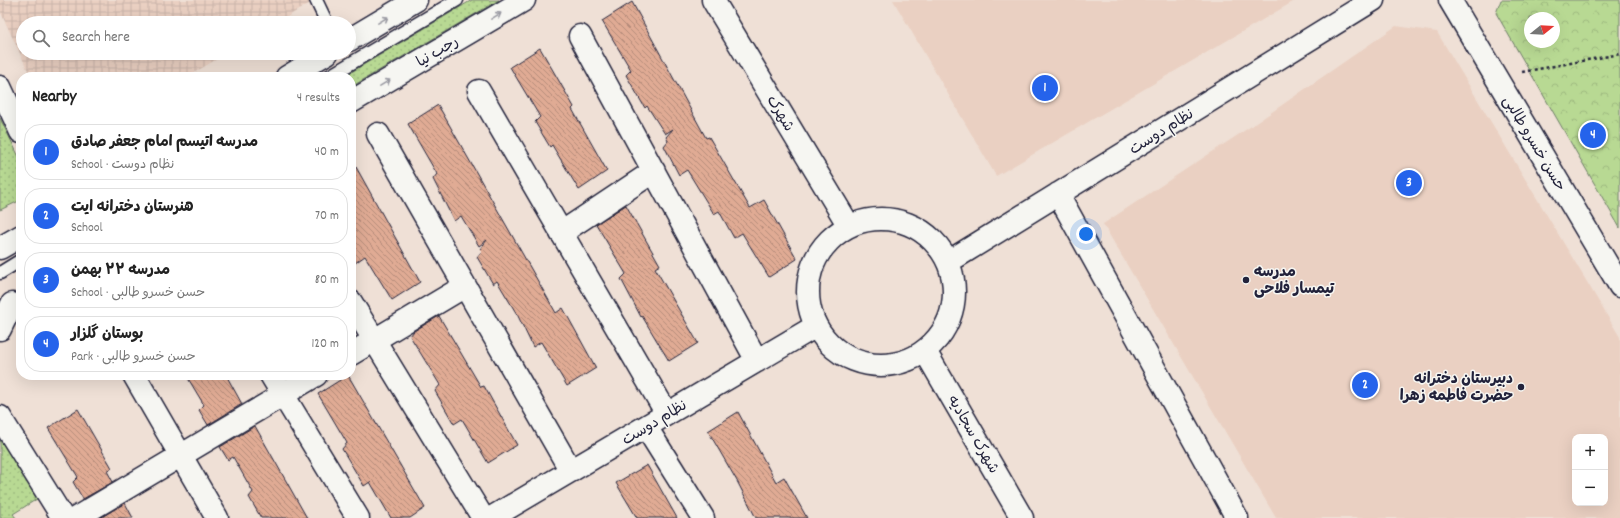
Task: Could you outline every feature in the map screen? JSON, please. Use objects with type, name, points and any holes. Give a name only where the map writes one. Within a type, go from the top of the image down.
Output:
[{"type":"street","points":[[356,36],[416,0]]},
{"type":"street","name":"رجب نیا","points":[[356,99],[524,0]]},
{"type":"street","name":"شهرک","points":[[712,0],[849,226]]},
{"type":"street","name":"نظام دوست","points":[[948,262],[1373,0]]},
{"type":"street","name":"حسن خسرو طالبی","points":[[1450,0],[1620,286]]},
{"type":"street","points":[[580,36],[757,361]]},
{"type":"street","points":[[295,72],[315,60]]},
{"type":"street","points":[[0,87],[16,121]]},
{"type":"street","points":[[479,91],[667,414]]},
{"type":"street","points":[[378,134],[571,471]]},
{"type":"street","points":[[561,233],[654,172]]},
{"type":"street","points":[[1058,194],[1236,518]]},
{"type":"street","points":[[872,219],[895,220],[917,228],[935,243],[948,262],[954,285],[953,309],[943,332],[926,351],[903,362],[878,366],[853,360],[837,350],[816,326],[809,304],[809,280],[816,258],[830,239],[849,226],[872,219]]},
{"type":"street","points":[[0,248],[16,239]]},
{"type":"street","points":[[356,351],[465,286]]},
{"type":"street","points":[[0,330],[11,304]]},
{"type":"street","points":[[356,310],[483,518]]},
{"type":"street","name":"نظام دوست","points":[[491,518],[816,326]]},
{"type":"street","name":"شهرک سجادیه","points":[[926,351],[1022,518]]},
{"type":"street","points":[[137,380],[217,518]]},
{"type":"street","points":[[274,380],[358,518]]},
{"type":"street","points":[[76,518],[307,380]]},
{"type":"street","points":[[0,417],[63,518]]},
{"type":"street","points":[[646,427],[703,518]]},
{"type":"lane","points":[[316,0],[324,16]]},
{"type":"lane","points":[[336,72],[457,0]]},
{"type":"lane","points":[[0,273],[16,263]]},
{"type":"path","points":[[1496,77],[1620,54]]},
{"type":"shaded area","points":[[0,0],[315,0],[289,16],[16,16],[16,45],[0,11]]},
{"type":"shaded area","points":[[893,0],[1296,0],[996,176]]},
{"type":"shaded area","points":[[1396,26],[1437,32],[1620,337],[1620,518],[1276,518],[1103,224],[1253,125]]},
{"type":"shaded area","points":[[23,60],[215,60],[195,72],[29,72]]},
{"type":"green space","points":[[472,0],[499,0],[356,84],[356,72],[351,72]]},
{"type":"green space","points":[[1501,0],[1620,0],[1620,228],[1496,13]]},
{"type":"green space","points":[[0,118],[16,151],[16,202],[0,210]]},
{"type":"green space","points":[[0,434],[37,499],[13,514],[16,518],[0,518]]},
{"type":"building","points":[[632,2],[706,138],[709,137],[750,208],[764,200],[797,259],[769,277],[742,233],[734,238],[719,211],[714,214],[687,170],[679,175],[664,146],[668,141],[666,137],[673,129],[665,134],[647,106],[645,108],[626,75],[631,70],[602,21]]},
{"type":"building","points":[[540,48],[574,107],[572,109],[607,171],[579,190],[552,145],[550,147],[535,122],[540,117],[510,67]]},
{"type":"building","points":[[438,105],[556,313],[563,308],[596,368],[567,386],[541,342],[533,347],[518,316],[497,281],[493,284],[477,257],[482,251],[480,249],[487,240],[479,246],[461,216],[454,221],[433,179],[437,174],[408,124]]},
{"type":"building","points":[[356,167],[420,282],[392,300],[365,256],[356,262]]},
{"type":"building","points":[[626,205],[660,265],[655,268],[698,343],[669,361],[642,316],[641,317],[621,279],[626,274],[596,224]]},
{"type":"building","points":[[439,316],[481,387],[484,386],[517,445],[488,463],[462,419],[454,424],[435,391],[440,385],[410,336],[414,331]]},
{"type":"building","points":[[189,380],[229,380],[242,404],[208,425],[199,410],[204,405]]},
{"type":"building","points":[[340,380],[351,380],[425,508],[410,518],[391,518],[370,482],[364,486],[342,449],[347,443],[318,394]]},
{"type":"building","points":[[78,409],[112,468],[107,471],[113,482],[83,499],[73,482],[78,477],[48,428]]},
{"type":"building","points":[[738,412],[776,482],[784,477],[807,518],[756,518],[737,481],[708,431]]},
{"type":"building","points":[[255,426],[307,518],[261,518],[249,497],[253,492],[233,457],[228,460],[220,447]]},
{"type":"building","points":[[647,465],[677,518],[637,518],[616,483]]},
{"type":"building","points":[[125,503],[133,518],[100,518]]},
{"type":"place","name":"مدرسه اتیسم امام جعفر صادق","points":[[1045,88]]},
{"type":"place","name":"بوستان گلزار","points":[[1593,135]]},
{"type":"place","name":"مدرسه ۲۲ بهمن","points":[[1409,183]]},
{"type":"place","name":"مدرسه تیمسار فلاحی","points":[[1246,280]]},
{"type":"place","name":"هنرستان دخترانه ایت","points":[[1365,385]]},
{"type":"place","name":"دبیرستان دخترانه حضرت فاطمه زهرا","points":[[1521,387]]}]
